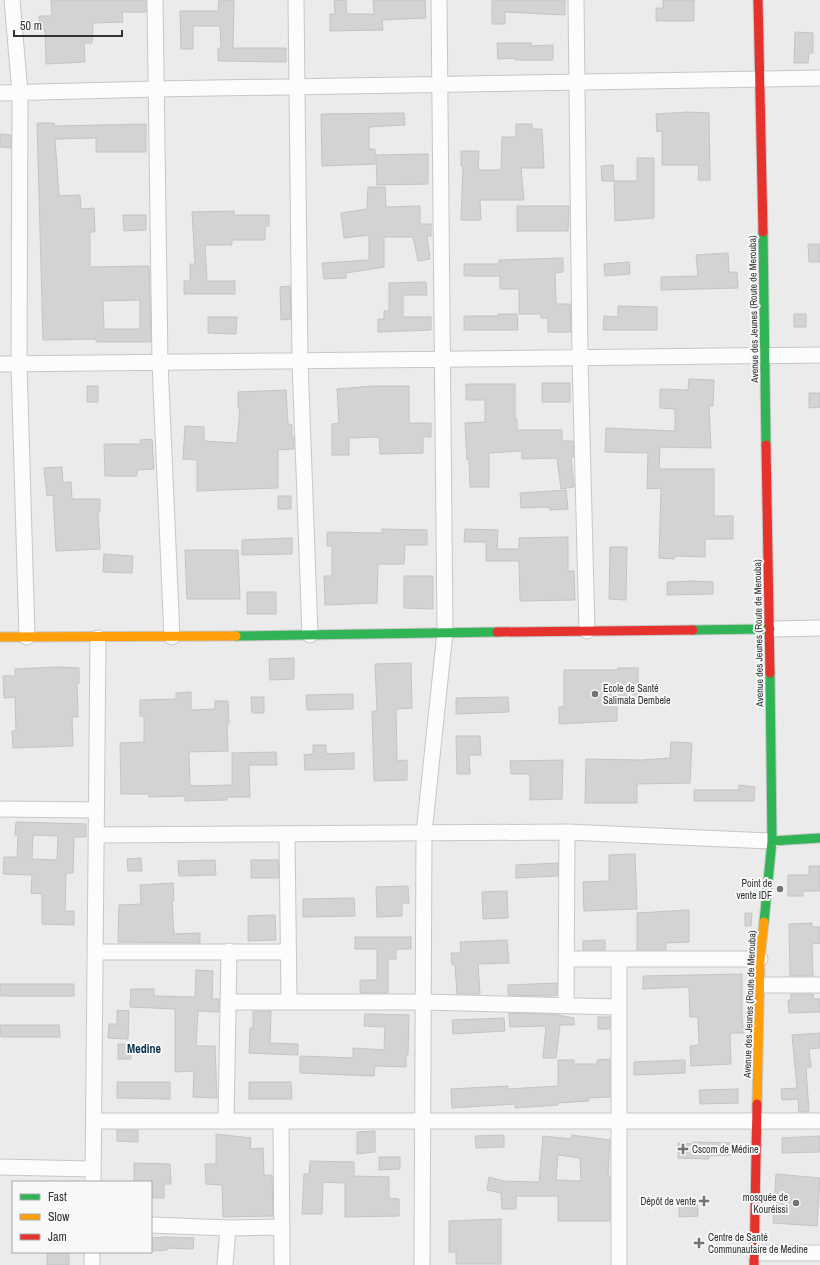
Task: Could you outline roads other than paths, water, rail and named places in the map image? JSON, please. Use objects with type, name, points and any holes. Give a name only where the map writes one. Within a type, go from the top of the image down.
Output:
[{"type":"main road","name":"Avenue des Jeunes (Route de Merouba)","points":[[754,1259],[760,959],[772,841],[770,629],[758,0]]},
{"type":"main road","points":[[0,637],[98,638],[445,632],[770,629]]},
{"type":"main road","points":[[772,841],[820,838]]},
{"type":"street","points":[[12,0],[20,93],[19,364],[27,637]]},
{"type":"street","points":[[155,0],[160,362],[172,637]]},
{"type":"street","points":[[296,0],[300,361],[310,635]]},
{"type":"street","points":[[422,1265],[424,833],[445,632],[441,84],[439,0]]},
{"type":"street","points":[[576,0],[580,358],[587,631]]},
{"type":"street","points":[[0,93],[296,86],[820,78]]},
{"type":"street","points":[[0,364],[820,355]]},
{"type":"street","points":[[770,629],[820,628]]},
{"type":"street","points":[[0,1167],[93,1175],[98,638]]},
{"type":"street","points":[[0,809],[96,810]]},
{"type":"street","points":[[566,1005],[567,832]]},
{"type":"street","points":[[96,835],[567,832],[772,841]]},
{"type":"street","points":[[287,834],[289,1002]]},
{"type":"street","points":[[226,1121],[229,951]]},
{"type":"street","points":[[95,952],[288,952]]},
{"type":"street","points":[[566,959],[760,959]]},
{"type":"street","points":[[618,959],[620,1121],[619,1265]]},
{"type":"street","points":[[759,985],[820,985]]},
{"type":"street","points":[[228,1002],[423,1002],[619,1007]]},
{"type":"street","points":[[94,1121],[820,1121]]},
{"type":"street","points":[[281,1121],[282,1265]]},
{"type":"street","points":[[152,1226],[228,1228],[282,1227]]},
{"type":"street","points":[[226,1265],[228,1228]]},
{"type":"street","points":[[92,1253],[92,1265]]},
{"type":"street","points":[[754,1259],[820,1253]]},
{"type":"place","name":"Ecole de Santé Salimata Dembele","points":[[595,694]]},
{"type":"place","name":"Point de vente IDF","points":[[780,889]]},
{"type":"place","name":"Cscom de Médine","points":[[683,1149]]},
{"type":"place","name":"Dépôt de vente","points":[[704,1201]]},
{"type":"place","name":"mosquée de Kouréissi","points":[[796,1203]]},
{"type":"place","name":"Centre de Santé Communautaire de Medine","points":[[699,1243]]},
{"type":"district","name":"Medine","points":[[144,1049]]}]
